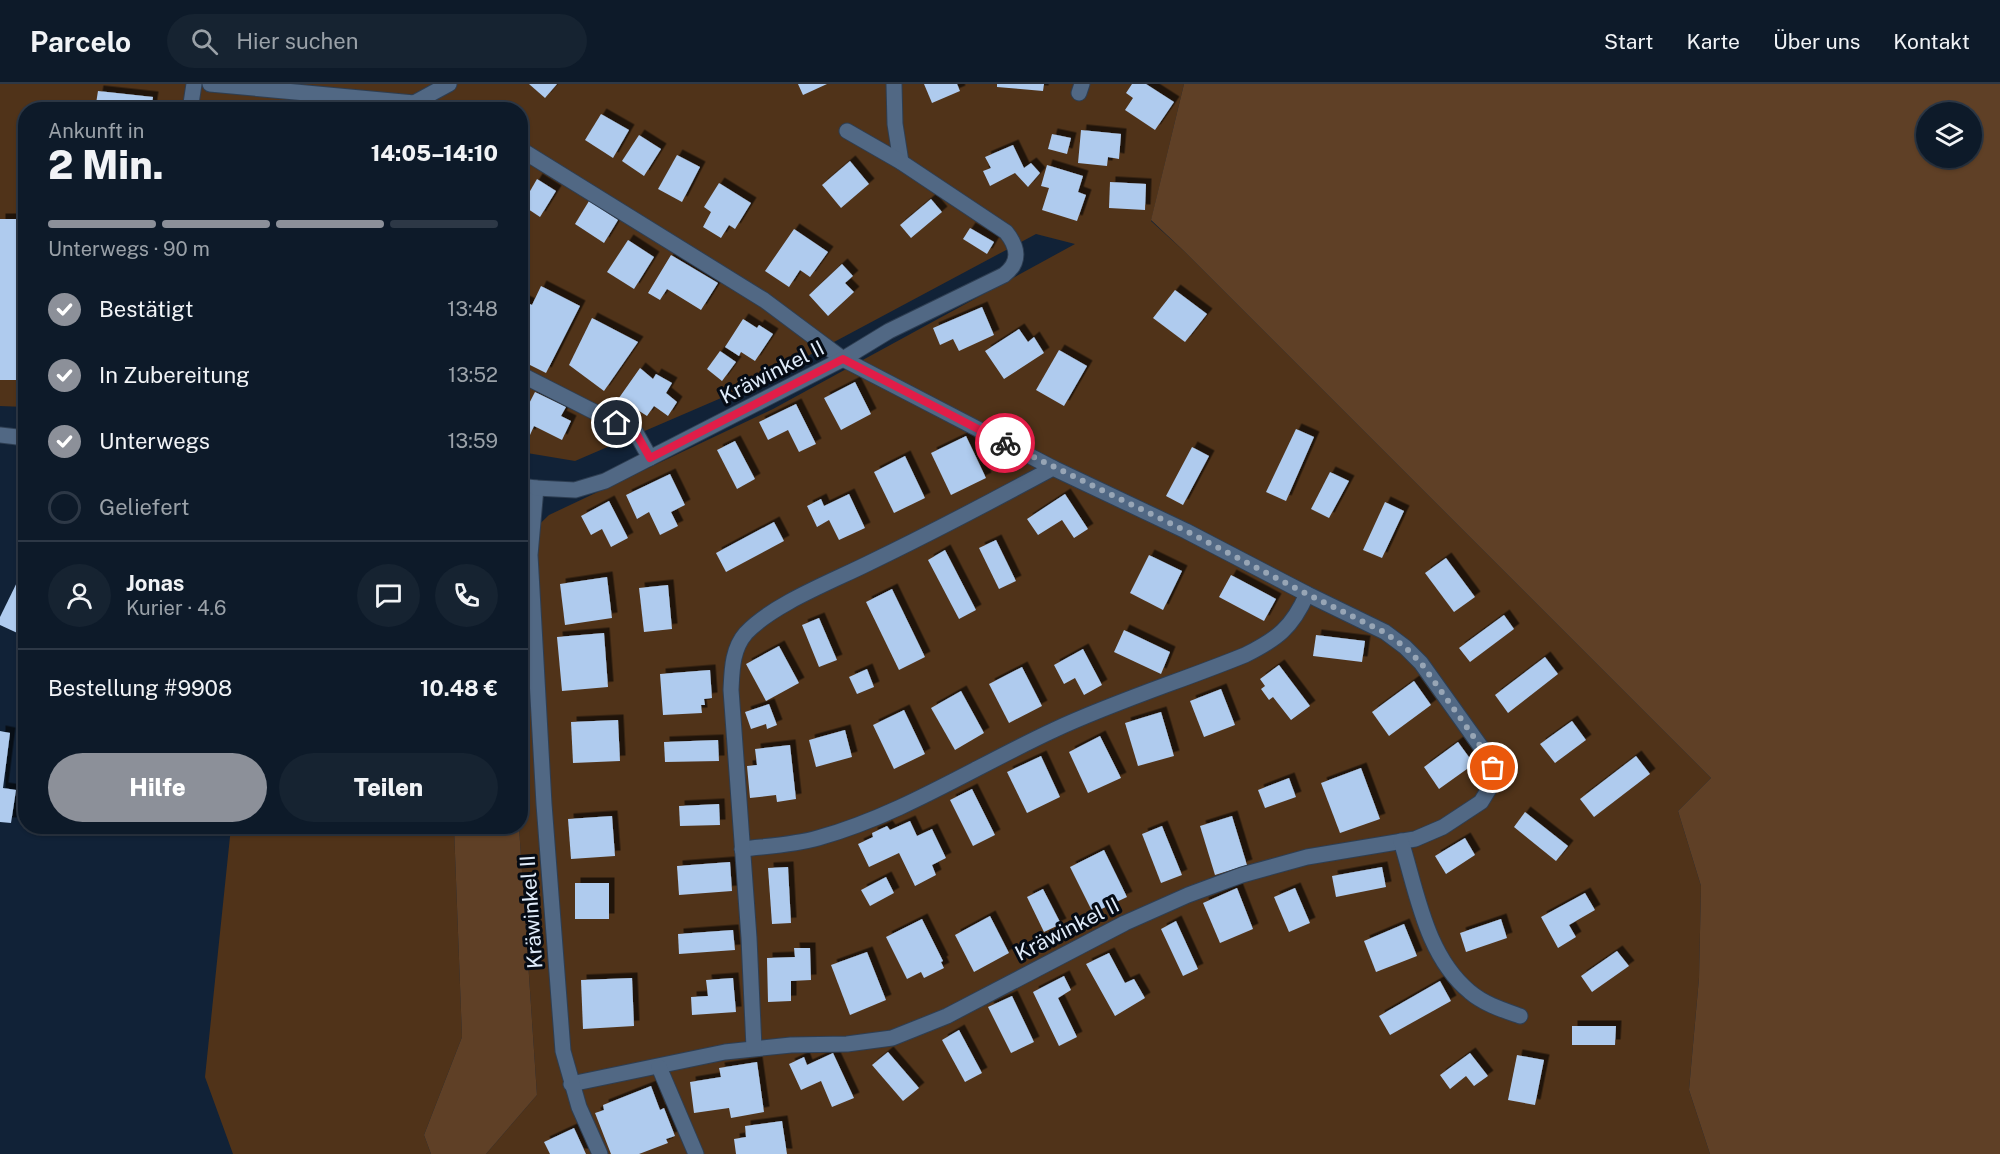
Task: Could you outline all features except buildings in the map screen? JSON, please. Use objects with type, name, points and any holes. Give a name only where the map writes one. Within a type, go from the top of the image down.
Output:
[{"type":"lane","points":[[191,102],[194,84]]},
{"type":"lane","points":[[210,84],[305,89],[406,102]]},
{"type":"lane","points":[[416,102],[449,84]]},
{"type":"lane","points":[[894,84],[895,124],[901,162]]},
{"type":"lane","points":[[528,154],[764,300],[843,359],[889,331],[1004,274],[1011,268],[1016,258],[1016,249],[1006,232],[901,162],[847,131]]},
{"type":"lane","name":"Kräwinkel II","points":[[528,487],[575,490],[604,481],[843,359],[1053,468],[1186,531],[1307,594],[1371,624],[1405,647],[1421,663],[1491,763],[1492,784],[1489,792],[1481,802],[1443,827],[1415,839],[1307,857],[1242,875],[1188,895],[1125,922],[947,1016],[892,1038],[847,1044],[791,1045],[725,1052],[571,1084]]},
{"type":"lane","points":[[528,378],[636,433],[650,458]]},
{"type":"lane","points":[[0,435],[18,437]]},
{"type":"lane","points":[[754,1048],[749,938],[730,690],[733,661],[742,638],[774,610],[936,530],[1053,468]]},
{"type":"lane","name":"Kräwinkel II","points":[[536,488],[530,555],[542,770],[563,1052],[579,1107],[600,1154]]},
{"type":"lane","points":[[742,849],[816,839],[845,830],[881,816],[1004,754],[1099,710],[1245,655],[1265,645],[1287,628],[1298,614],[1307,594]]},
{"type":"lane","points":[[1401,841],[1426,924],[1445,962],[1475,996],[1520,1016]]},
{"type":"lane","points":[[659,1067],[696,1154]]},
{"type":"shaded area","points":[[0,84],[1184,84],[1151,221],[1184,251],[1711,778],[1678,811],[1701,886],[1699,978],[1689,1090],[1710,1154],[486,1154],[537,1095],[519,834],[528,834],[528,535],[549,515],[773,409],[1075,244],[1036,234],[763,380],[575,461],[528,453],[528,102],[18,102],[18,407],[0,406]]},
{"type":"shaded area","points":[[1184,84],[2000,84],[2000,1154],[1710,1154],[1689,1090],[1699,978],[1701,886],[1678,811],[1711,778],[1151,220]]},
{"type":"shaded area","points":[[230,834],[454,834],[462,1037],[424,1135],[431,1154],[233,1154],[205,1077]]},
{"type":"shaded area","points":[[454,834],[519,834],[537,1095],[486,1154],[431,1154],[424,1135],[462,1037]]},
{"type":"way so far","points":[[1005,443],[1186,531],[1307,594],[1371,624],[1395,639],[1421,663],[1438,685],[1486,754],[1493,768]]},
{"type":"route","points":[[617,423],[636,433],[650,458],[843,359],[1005,443]]}]
